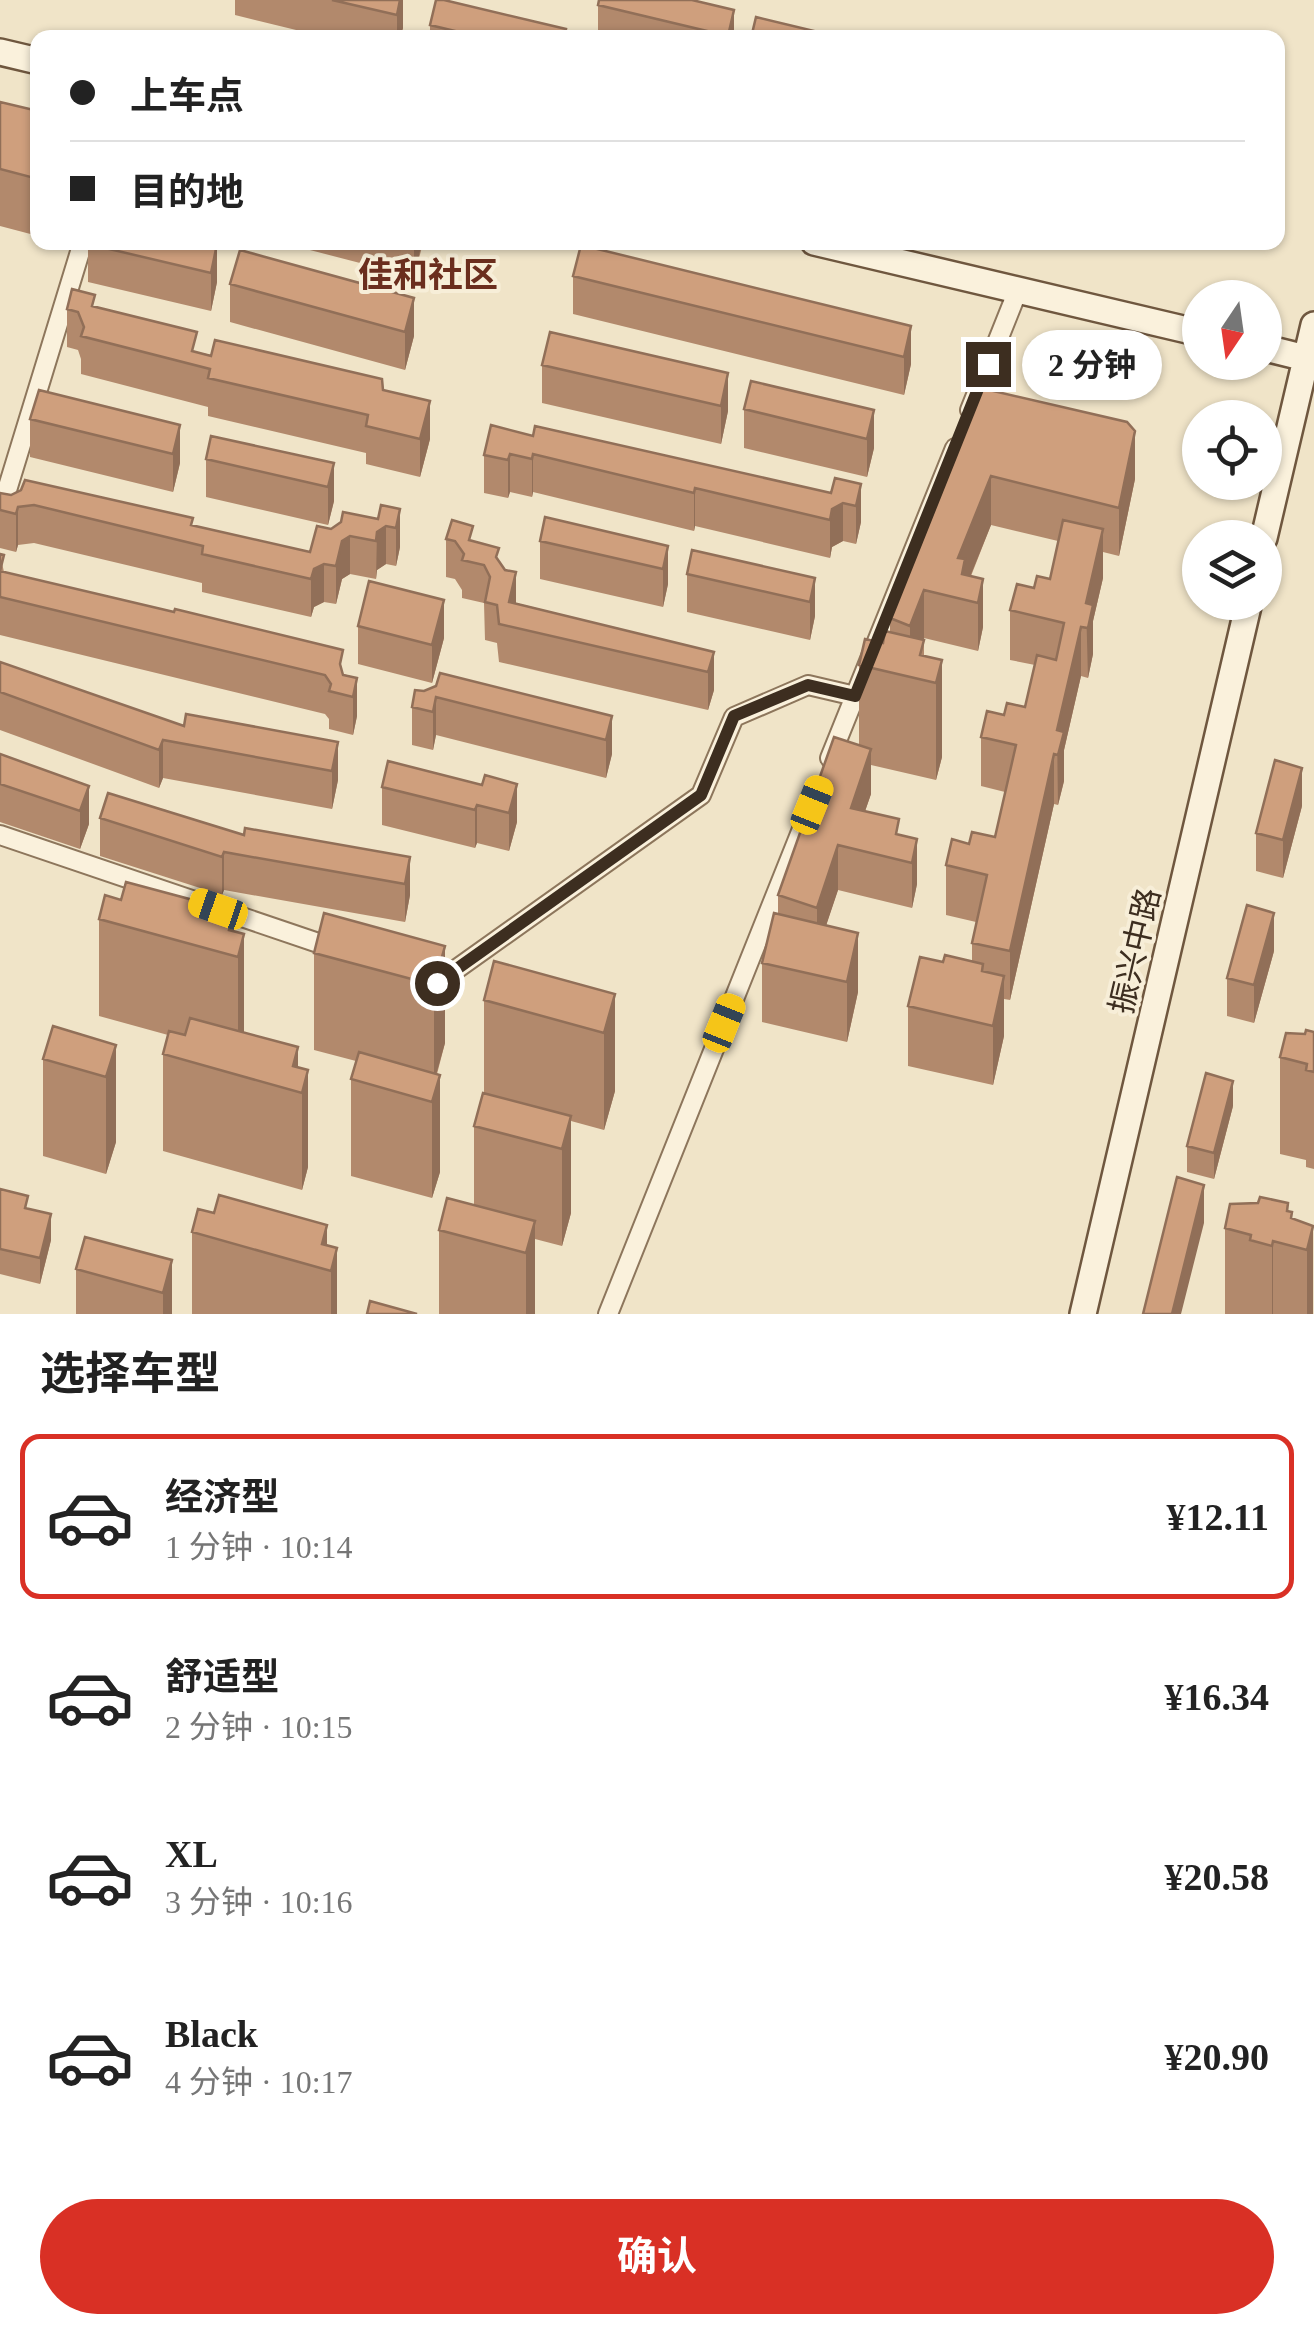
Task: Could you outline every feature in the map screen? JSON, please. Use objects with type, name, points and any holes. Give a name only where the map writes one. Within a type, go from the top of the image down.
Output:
[{"type":"street","points":[[0,52],[30,59]]},
{"type":"street","points":[[0,514],[81,250]]},
{"type":"street","points":[[848,250],[1182,329]]},
{"type":"street","points":[[966,419],[1018,290]]},
{"type":"street","points":[[1269,520],[1310,359],[1314,326]]},
{"type":"street","points":[[1282,352],[1310,359]]},
{"type":"street","points":[[826,769],[959,438]]},
{"type":"street","name":"振兴中路","points":[[1083,1314],[1245,620]]},
{"type":"street","points":[[401,971],[437,983],[701,795],[734,716],[808,685],[855,696]]},
{"type":"street","points":[[608,1314],[812,805]]},
{"type":"street","points":[[0,835],[346,952]]},
{"type":"building","points":[[332,0],[400,0],[397,15]]},
{"type":"building","points":[[436,0],[444,0],[566,29],[451,30],[430,25]]},
{"type":"building","points":[[599,0],[692,0],[734,10],[729,30],[703,30],[598,5]]},
{"type":"building","points":[[756,17],[810,30],[753,30]]},
{"type":"building","points":[[0,102],[30,109],[30,177],[0,169]]},
{"type":"building","points":[[113,250],[216,250],[211,273]]},
{"type":"building","points":[[240,250],[414,298],[405,332],[230,284]]},
{"type":"building","points":[[580,250],[601,250],[911,326],[904,357],[573,276]]},
{"type":"building","points":[[72,289],[95,295],[92,306],[197,332],[192,351],[211,356],[215,340],[382,379],[383,390],[430,401],[420,439],[366,426],[368,415],[208,378],[210,369],[81,336],[84,327],[78,312],[67,309]]},
{"type":"building","points":[[550,332],[728,373],[721,406],[542,365]]},
{"type":"building","points":[[751,381],[874,410],[867,439],[744,409]]},
{"type":"building","points":[[976,387],[1127,422],[1135,431],[1119,508],[991,476],[958,558],[965,559],[962,574],[983,579],[978,603],[924,590],[910,626],[890,618],[903,585],[900,584],[906,558],[914,560],[954,460],[947,457]]},
{"type":"building","points":[[39,390],[180,425],[173,454],[30,419]]},
{"type":"building","points":[[491,425],[533,436],[535,426],[831,493],[835,478],[861,484],[856,506],[843,503],[832,509],[830,520],[695,488],[694,493],[533,454],[532,459],[510,454],[508,460],[484,455]]},
{"type":"building","points":[[211,436],[334,463],[328,487],[206,459]]},
{"type":"building","points":[[25,480],[193,518],[191,525],[310,552],[317,526],[331,529],[341,522],[343,512],[378,519],[381,505],[400,509],[396,528],[386,526],[377,532],[376,541],[350,536],[342,541],[336,566],[324,564],[314,569],[311,579],[202,554],[203,546],[34,505],[18,507],[16,514],[0,510],[0,493],[11,495],[21,490]]},
{"type":"building","points":[[545,517],[668,546],[663,569],[540,541]]},
{"type":"building","points":[[452,520],[473,526],[469,540],[499,548],[496,557],[505,570],[516,572],[509,602],[714,652],[708,672],[499,624],[497,605],[485,602],[490,577],[484,565],[462,560],[464,554],[455,541],[446,539]]},
{"type":"building","points":[[1063,520],[1103,529],[1086,603],[1093,605],[1088,628],[1081,627],[1057,730],[1064,732],[1058,755],[1054,754],[1010,951],[972,943],[987,875],[946,865],[952,839],[969,844],[972,832],[995,837],[1016,745],[981,737],[987,711],[1004,715],[1007,703],[1025,707],[1037,655],[1056,660],[1064,623],[1010,610],[1017,584],[1034,588],[1037,576],[1050,579]]},
{"type":"building","points":[[692,550],[815,578],[810,602],[687,574]]},
{"type":"building","points":[[0,571],[343,650],[343,675],[357,678],[353,697],[329,691],[331,684],[325,675],[0,597]]},
{"type":"building","points":[[369,581],[444,600],[432,645],[358,626]]},
{"type":"building","points":[[885,631],[924,640],[920,655],[942,660],[936,683],[859,665],[865,639],[883,643]]},
{"type":"building","points":[[0,662],[184,726],[186,714],[338,742],[332,771],[163,740],[159,750],[0,692]]},
{"type":"building","points":[[440,673],[612,716],[606,740],[436,697],[433,712],[412,707],[415,690],[436,686]]},
{"type":"building","points":[[834,737],[871,749],[851,808],[899,819],[896,834],[917,839],[912,863],[838,845],[817,908],[778,895]]},
{"type":"building","points":[[0,754],[89,786],[80,811],[0,784]]},
{"type":"building","points":[[1275,760],[1302,768],[1283,840],[1256,833]]},
{"type":"building","points":[[388,761],[482,785],[485,775],[517,784],[509,813],[477,805],[475,810],[382,787]]},
{"type":"building","points":[[108,793],[244,835],[245,828],[410,857],[405,884],[224,852],[222,857],[100,818]]},
{"type":"building","points":[[126,882],[234,911],[229,930],[244,934],[238,957],[99,919],[105,895],[121,900]]},
{"type":"building","points":[[1247,905],[1274,913],[1254,985],[1227,978]]},
{"type":"building","points":[[324,913],[445,946],[434,985],[314,953]]},
{"type":"building","points":[[774,913],[858,933],[847,982],[762,963]]},
{"type":"building","points":[[945,955],[983,964],[982,971],[1004,976],[993,1026],[908,1006],[920,957],[943,962]]},
{"type":"building","points":[[494,961],[615,994],[604,1033],[484,1000]]},
{"type":"building","points":[[190,1018],[298,1047],[293,1066],[308,1070],[302,1093],[163,1054],[169,1031],[185,1035]]},
{"type":"building","points":[[53,1026],[116,1045],[106,1077],[43,1059]]},
{"type":"building","points":[[1306,1030],[1314,1032],[1314,1072],[1306,1070],[1307,1064],[1280,1057],[1286,1033],[1305,1034]]},
{"type":"building","points":[[359,1052],[440,1075],[432,1102],[351,1079]]},
{"type":"building","points":[[1206,1073],[1233,1081],[1214,1153],[1187,1146]]},
{"type":"building","points":[[483,1093],[571,1116],[562,1149],[474,1126]]},
{"type":"building","points":[[1177,1177],[1204,1185],[1172,1314],[1143,1314]]},
{"type":"building","points":[[0,1189],[28,1196],[25,1208],[51,1214],[40,1258],[0,1249]]},
{"type":"building","points":[[219,1195],[327,1225],[322,1244],[337,1248],[331,1271],[192,1232],[198,1209],[214,1213]]},
{"type":"building","points":[[1260,1197],[1288,1203],[1291,1218],[1313,1226],[1307,1250],[1273,1241],[1272,1246],[1225,1228],[1230,1204],[1258,1203]]},
{"type":"building","points":[[447,1198],[535,1221],[526,1253],[439,1230]]},
{"type":"building","points":[[85,1237],[172,1260],[163,1293],[76,1269]]},
{"type":"building","points":[[370,1301],[417,1314],[367,1314]]},
{"type":"district","name":"佳和社区","points":[[428,275]]},
{"type":"route","points":[[437,983],[701,795],[734,716],[808,685],[855,696],[988,364]]}]
